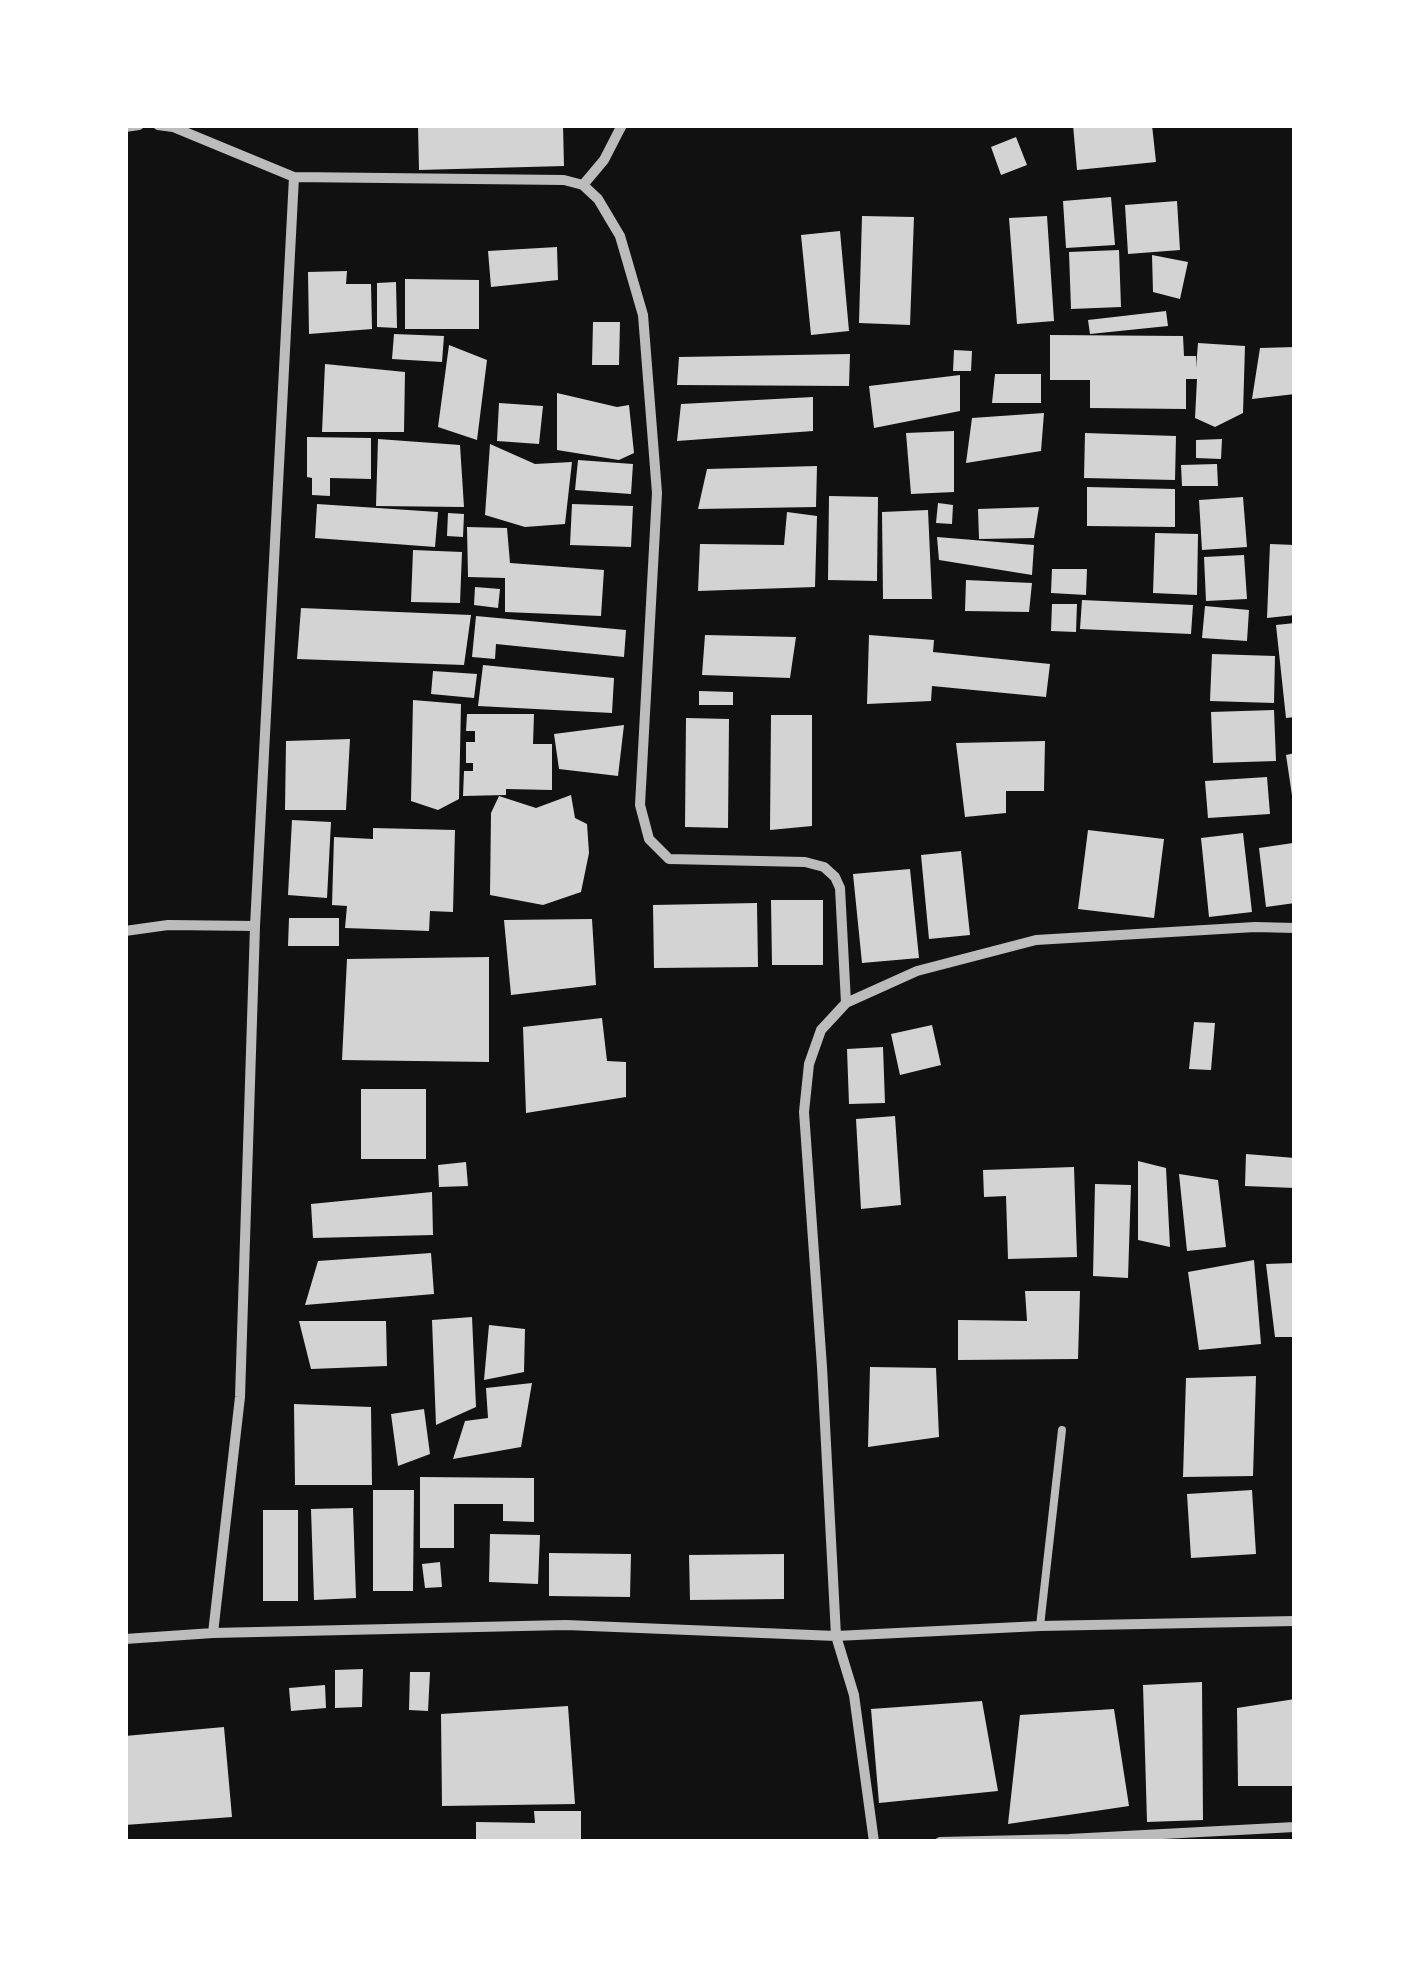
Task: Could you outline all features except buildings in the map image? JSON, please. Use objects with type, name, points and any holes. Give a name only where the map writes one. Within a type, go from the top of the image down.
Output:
[{"type":"street","points":[[125,127],[139,125]]},
{"type":"street","points":[[158,125],[206,139],[294,177],[564,180],[582,186],[598,199],[620,236],[643,315],[657,493],[640,805],[649,839],[669,859],[805,862],[824,867],[840,888],[846,1003]]},
{"type":"street","points":[[582,186],[604,160],[622,125]]},
{"type":"street","points":[[214,1633],[240,1398],[256,926],[294,177]]},
{"type":"street","points":[[125,931],[168,925],[256,926]]},
{"type":"street","points":[[874,1842],[857,1713],[836,1636],[804,1112],[809,1064],[821,1030],[846,1003],[916,972],[1036,940],[1295,928]]},
{"type":"street","points":[[125,1639],[214,1633],[566,1625],[836,1636],[1040,1626],[1295,1622]]},
{"type":"street","points":[[940,1842],[1295,1828]]},
{"type":"lane","points":[[1040,1626],[1062,1430]]}]
